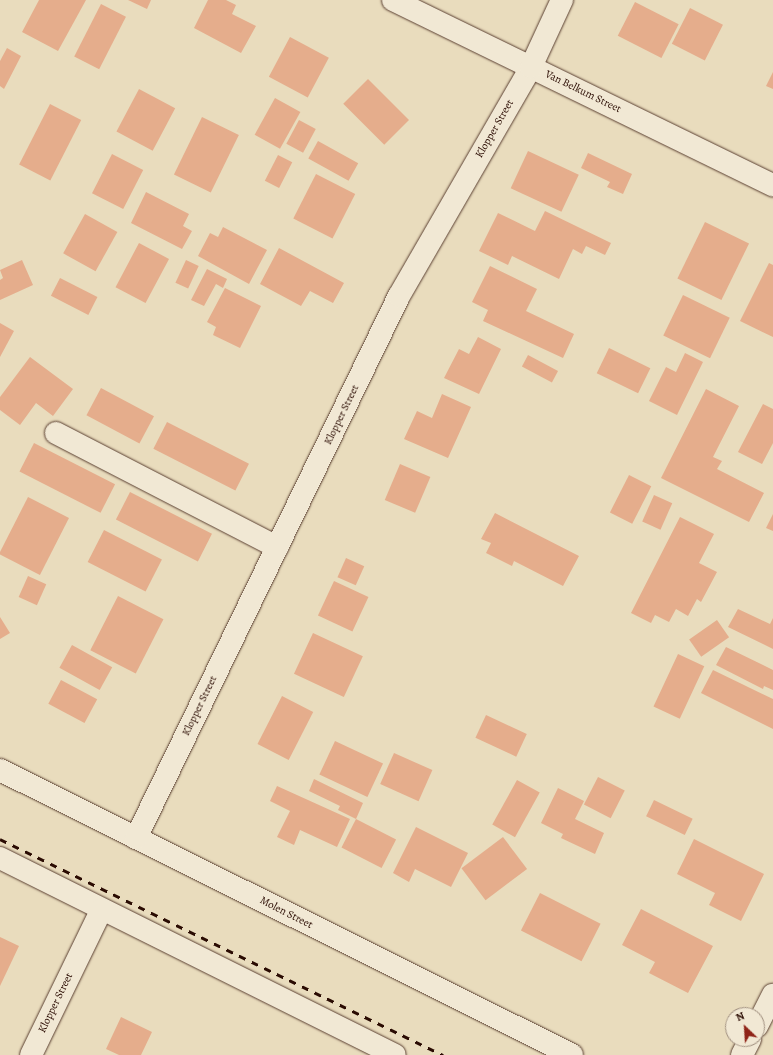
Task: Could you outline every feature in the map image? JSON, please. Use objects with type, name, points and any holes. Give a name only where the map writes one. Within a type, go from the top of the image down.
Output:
[{"type":"street","name":"Van Belkum Street","points":[[392,0],[773,185]]},
{"type":"street","name":"Klopper Street","points":[[136,838],[400,296],[531,67],[562,0]]},
{"type":"street","points":[[56,433],[277,547]]},
{"type":"street","name":"Molen Street","points":[[0,770],[434,988],[572,1055]]},
{"type":"street","points":[[0,858],[395,1055]]},
{"type":"street","name":"Klopper Street","points":[[31,1055],[102,909]]},
{"type":"street","points":[[765,1010],[773,995]]},
{"type":"building","points":[[39,0],[86,0],[58,51],[22,32]]},
{"type":"building","points":[[128,0],[151,0],[147,9]]},
{"type":"building","points":[[208,0],[226,0],[236,5],[232,14],[256,26],[241,53],[194,28]]},
{"type":"building","points":[[635,2],[679,24],[661,58],[618,36]]},
{"type":"building","points":[[101,4],[126,17],[99,69],[74,57]]},
{"type":"building","points":[[690,8],[723,25],[705,60],[672,44]]},
{"type":"building","points":[[290,37],[329,58],[308,97],[269,77]]},
{"type":"building","points":[[7,48],[21,56],[4,89],[0,86],[0,61]]},
{"type":"building","points":[[773,72],[773,89],[766,86]]},
{"type":"building","points":[[368,79],[409,120],[384,145],[343,104]]},
{"type":"building","points":[[139,89],[175,108],[153,151],[116,131]]},
{"type":"building","points":[[275,98],[300,112],[280,149],[255,135]]},
{"type":"building","points":[[50,104],[81,120],[50,180],[19,165]]},
{"type":"building","points":[[202,117],[239,135],[211,192],[174,175]]},
{"type":"building","points":[[299,120],[316,129],[303,153],[286,144]]},
{"type":"building","points":[[318,141],[358,163],[349,181],[308,158]]},
{"type":"building","points":[[528,151],[579,175],[561,212],[511,188]]},
{"type":"building","points":[[588,153],[632,174],[623,194],[607,187],[610,182],[581,168]]},
{"type":"building","points":[[112,154],[143,170],[123,209],[92,193]]},
{"type":"building","points":[[278,155],[292,162],[279,188],[265,181]]},
{"type":"building","points":[[316,174],[355,194],[333,239],[293,219]]},
{"type":"building","points":[[146,192],[189,214],[183,226],[192,231],[182,249],[131,223]]},
{"type":"building","points":[[545,211],[611,243],[605,255],[586,246],[582,254],[573,249],[559,279],[512,256],[508,265],[479,251],[498,213],[535,231]]},
{"type":"building","points":[[85,214],[117,232],[96,271],[63,253]]},
{"type":"building","points":[[705,222],[749,243],[721,300],[677,279]]},
{"type":"building","points":[[223,227],[267,250],[249,284],[198,256],[210,233],[218,237]]},
{"type":"building","points":[[139,243],[169,259],[146,303],[116,287]]},
{"type":"building","points":[[279,248],[344,283],[333,303],[310,291],[301,306],[260,284]]},
{"type":"building","points":[[22,260],[33,285],[0,300],[0,280],[3,278],[0,270]]},
{"type":"building","points":[[186,260],[199,266],[188,289],[175,283]]},
{"type":"building","points":[[769,263],[773,265],[773,337],[740,321]]},
{"type":"building","points":[[490,266],[537,289],[526,311],[574,334],[563,358],[483,321],[488,310],[472,302]]},
{"type":"building","points":[[207,269],[227,279],[223,288],[216,284],[204,306],[191,300]]},
{"type":"building","points":[[60,278],[97,297],[88,315],[51,296]]},
{"type":"building","points":[[225,288],[261,306],[240,348],[213,335],[216,327],[207,322]]},
{"type":"building","points":[[683,295],[730,318],[710,358],[663,335]]},
{"type":"building","points":[[0,323],[14,331],[0,357]]},
{"type":"building","points":[[478,337],[501,349],[479,394],[444,378],[459,349],[469,354]]},
{"type":"building","points":[[609,348],[650,368],[638,393],[597,373]]},
{"type":"building","points":[[685,353],[703,362],[677,415],[649,401],[666,367],[676,372]]},
{"type":"building","points":[[528,355],[558,371],[552,382],[522,366]]},
{"type":"building","points":[[30,357],[73,389],[53,416],[36,403],[20,425],[0,410],[0,397]]},
{"type":"building","points":[[101,388],[154,416],[139,444],[86,415]]},
{"type":"building","points":[[706,389],[739,406],[713,457],[722,461],[717,469],[764,493],[749,522],[661,478]]},
{"type":"building","points":[[442,394],[471,407],[448,458],[404,439],[417,411],[432,418]]},
{"type":"building","points":[[763,404],[773,409],[773,443],[762,464],[738,452]]},
{"type":"building","points":[[167,422],[249,464],[235,490],[153,449]]},
{"type":"building","points":[[34,443],[115,484],[101,513],[19,472]]},
{"type":"building","points":[[400,464],[430,477],[415,513],[385,500]]},
{"type":"building","points":[[629,475],[651,486],[632,524],[610,512]]},
{"type":"building","points":[[130,492],[212,534],[198,561],[116,520]]},
{"type":"building","points":[[654,495],[672,503],[660,530],[642,521]]},
{"type":"building","points":[[28,497],[69,518],[40,575],[0,555]]},
{"type":"building","points":[[495,513],[579,556],[563,586],[514,561],[512,566],[486,553],[491,543],[481,539]]},
{"type":"building","points":[[773,514],[773,531],[766,528]]},
{"type":"building","points":[[680,517],[714,534],[699,563],[717,572],[701,602],[697,599],[688,616],[676,609],[669,622],[655,615],[651,623],[631,613]]},
{"type":"building","points":[[104,530],[162,560],[146,592],[88,562]]},
{"type":"building","points":[[346,558],[364,566],[356,585],[337,577]]},
{"type":"building","points":[[28,576],[46,584],[37,605],[19,597]]},
{"type":"building","points":[[334,581],[368,597],[352,631],[318,615]]},
{"type":"building","points":[[118,596],[163,619],[136,674],[90,650]]},
{"type":"building","points":[[738,609],[770,624],[773,618],[773,649],[728,627]]},
{"type":"building","points":[[0,617],[10,633],[0,639]]},
{"type":"building","points":[[717,620],[729,637],[701,657],[689,640]]},
{"type":"building","points":[[313,633],[363,656],[344,697],[294,674]]},
{"type":"building","points":[[72,645],[112,667],[100,690],[59,668]]},
{"type":"building","points":[[726,647],[773,670],[773,690],[764,686],[763,689],[716,665]]},
{"type":"building","points":[[678,654],[704,666],[680,719],[653,707]]},
{"type":"building","points":[[713,670],[773,699],[773,729],[701,693]]},
{"type":"building","points":[[61,680],[97,699],[85,723],[48,704]]},
{"type":"building","points":[[282,696],[313,712],[289,760],[257,744]]},
{"type":"building","points":[[486,715],[527,734],[516,757],[475,738]]},
{"type":"building","points":[[335,741],[383,763],[367,797],[319,775]]},
{"type":"building","points":[[394,753],[432,770],[419,801],[380,784]]},
{"type":"building","points":[[598,777],[625,791],[611,818],[584,805]]},
{"type":"building","points":[[314,779],[363,803],[356,819],[338,810],[340,806],[309,791]]},
{"type":"building","points":[[517,780],[540,793],[515,837],[492,825]]},
{"type":"building","points":[[277,786],[350,819],[337,847],[300,830],[294,845],[277,837],[290,811],[270,801]]},
{"type":"building","points":[[558,788],[584,801],[575,819],[604,833],[595,854],[561,838],[563,834],[541,823]]},
{"type":"building","points":[[654,800],[693,819],[685,835],[646,816]]},
{"type":"building","points":[[356,819],[396,839],[382,868],[341,848]]},
{"type":"building","points":[[416,827],[468,853],[451,887],[415,869],[409,882],[393,873]]},
{"type":"building","points":[[503,837],[527,869],[486,900],[461,868]]},
{"type":"building","points":[[694,839],[764,874],[741,921],[709,905],[715,893],[677,874]]},
{"type":"building","points":[[540,893],[601,924],[582,961],[521,930]]},
{"type":"building","points":[[641,909],[713,946],[688,993],[649,973],[655,962],[622,945]]},
{"type":"building","points":[[0,937],[19,946],[0,986]]},
{"type":"building","points":[[121,1017],[152,1032],[141,1055],[119,1055],[106,1049]]},
{"type":"railway","points":[[0,839],[443,1055]]}]
